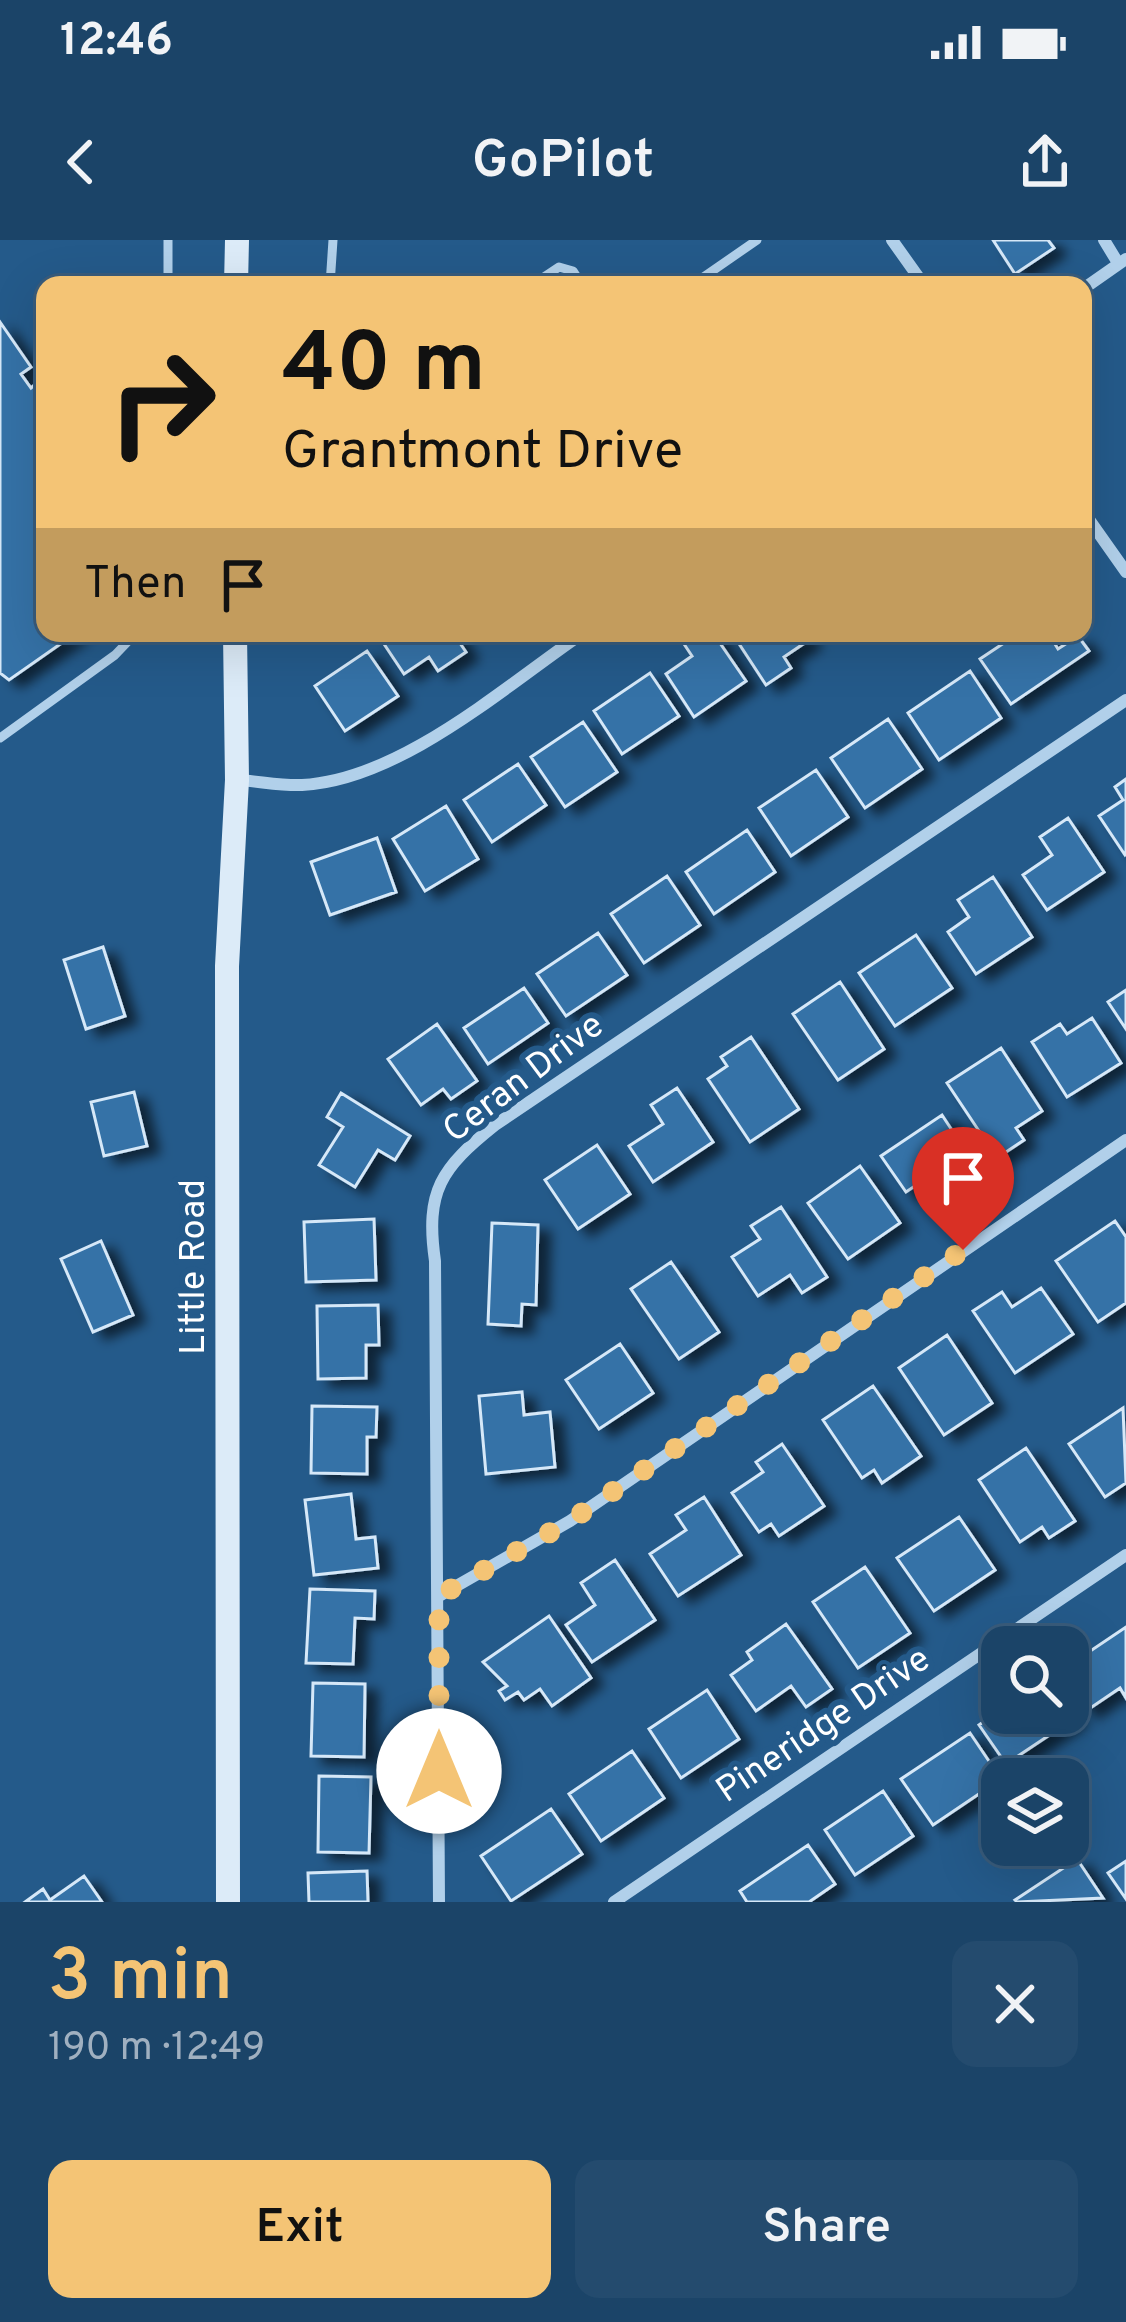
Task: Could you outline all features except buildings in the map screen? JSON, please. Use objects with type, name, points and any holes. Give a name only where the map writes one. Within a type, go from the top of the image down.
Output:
[{"type":"street","points":[[236,276],[237,240]]},
{"type":"street","points":[[892,240],[918,276]]},
{"type":"street","points":[[1092,283],[1122,261],[1104,240]]},
{"type":"street","points":[[1092,524],[1126,572]]},
{"type":"street","name":"Little Road","points":[[228,1902],[227,966],[237,779],[235,642]]},
{"type":"street","points":[[237,779],[302,785],[374,768],[412,748],[570,642]]},
{"type":"street","name":"Ceran Drive","points":[[440,1902],[435,1261],[430,1229],[436,1183],[495,1126],[1126,700]]},
{"type":"street","points":[[439,1596],[570,1521],[1126,1140]]},
{"type":"street","name":"Pineridge Drive","points":[[614,1902],[1126,1555]]},
{"type":"lane","points":[[168,240],[168,276]]},
{"type":"lane","points":[[331,276],[333,240]]},
{"type":"lane","points":[[705,276],[757,240]]},
{"type":"lane","points":[[546,276],[560,267],[576,276]]},
{"type":"lane","points":[[0,738],[127,642]]},
{"type":"route","points":[[439,1771],[439,1596],[570,1521],[963,1250]]}]
